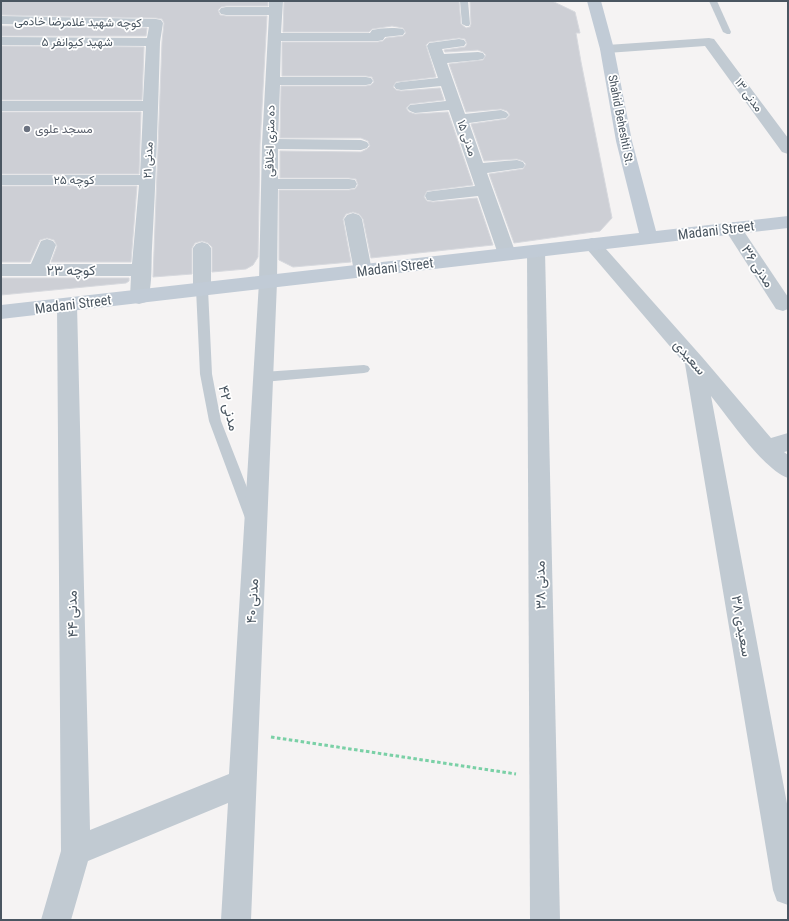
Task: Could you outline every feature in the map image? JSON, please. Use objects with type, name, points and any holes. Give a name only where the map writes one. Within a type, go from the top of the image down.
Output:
[{"type":"street","name":"Shahid Beheshti St.","points":[[594,1],[607,49],[624,141],[649,238]]},
{"type":"street","points":[[226,11],[276,6]]},
{"type":"street","name":"ده متری اخلاقی","points":[[268,282],[270,144],[276,6]]},
{"type":"street","name":"کوچه شهید غلامرضا خادمی","points":[[1,20],[156,23]]},
{"type":"street","points":[[2,44],[17,20]]},
{"type":"street","name":"مدنی ۲۱","points":[[139,296],[148,180],[153,42],[156,23]]},
{"type":"street","points":[[275,37],[378,37],[377,33],[398,32]]},
{"type":"street","name":"شهید کیوانفر ۵","points":[[2,44],[153,42]]},
{"type":"street","name":"مدنی ۱۳","points":[[607,49],[709,42],[788,149]]},
{"type":"street","name":"مدنی ۱۵","points":[[459,43],[434,46],[507,254]]},
{"type":"street","points":[[439,59],[478,56]]},
{"type":"street","points":[[272,81],[366,81]]},
{"type":"street","points":[[401,86],[447,81]]},
{"type":"street","points":[[1,106],[150,106]]},
{"type":"street","points":[[415,108],[501,115]]},
{"type":"street","points":[[270,144],[361,145]]},
{"type":"street","points":[[477,169],[517,165]]},
{"type":"street","name":"کوچه ۲۵","points":[[1,180],[148,180]]},
{"type":"street","points":[[270,184],[349,184]]},
{"type":"street","points":[[433,196],[485,190]]},
{"type":"street","points":[[353,219],[363,271]]},
{"type":"street","name":"Madani Street","points":[[1,312],[788,222]]},
{"type":"street","name":"مدنی ۳۶","points":[[733,228],[783,304]]},
{"type":"street","name":"سعیدی","points":[[592,244],[695,362],[766,448],[788,469]]},
{"type":"street","points":[[38,270],[47,245]]},
{"type":"street","points":[[202,248],[202,289]]},
{"type":"street","name":"مدنی ۳۸","points":[[536,251],[545,920]]},
{"type":"street","name":"کوچه ۲۳","points":[[1,270],[142,270]]},
{"type":"street","name":"مدنی ۴۰","points":[[236,920],[268,282]]},
{"type":"street","name":"مدنی ۴۴","points":[[56,920],[76,851],[67,305]]},
{"type":"street","name":"سعیدی ۳۸","points":[[695,362],[788,890]]},
{"type":"street","points":[[766,448],[788,442]]},
{"type":"street","points":[[76,851],[242,783]]},
{"type":"lane","points":[[464,1],[466,24]]},
{"type":"lane","points":[[713,1],[727,32]]},
{"type":"lane","name":"مدنی ۴۲","points":[[202,289],[206,374],[215,421],[255,527]]},
{"type":"lane","points":[[263,376],[364,369]]},
{"type":"path","points":[[245,733],[543,778]]},
{"type":"building","points":[[1,1],[268,1],[268,6],[226,6],[221,7],[218,10],[220,15],[226,16],[267,16],[260,144],[258,257],[253,265],[246,269],[212,272],[212,247],[208,243],[202,241],[195,243],[192,248],[192,274],[153,277],[164,23],[162,19],[1,15]]},
{"type":"building","points":[[284,1],[459,1],[461,24],[466,28],[470,27],[471,24],[470,1],[552,1],[575,12],[580,33],[576,33],[581,62],[612,218],[600,231],[514,243],[489,174],[523,169],[526,164],[517,159],[484,161],[471,124],[506,119],[510,115],[507,111],[501,109],[466,112],[449,64],[483,60],[486,55],[478,50],[445,52],[444,50],[465,47],[467,44],[465,39],[459,38],[429,42],[426,45],[436,77],[396,82],[393,87],[396,90],[401,91],[440,88],[444,100],[410,104],[406,108],[409,112],[415,114],[448,112],[473,185],[427,191],[424,197],[427,201],[433,202],[477,198],[493,245],[371,258],[363,219],[359,214],[353,212],[346,214],[343,219],[351,262],[293,267],[279,260],[279,190],[349,190],[355,189],[358,185],[356,179],[349,178],[280,178],[280,151],[361,152],[370,146],[368,141],[361,138],[280,138],[281,86],[366,86],[371,85],[374,82],[372,77],[366,76],[282,76],[282,42],[378,42],[383,41],[386,38],[403,36],[406,33],[403,28],[392,26],[372,29],[369,32],[283,32]]},
{"type":"building","points":[[1,26],[147,28],[146,36],[1,36]]},
{"type":"building","points":[[1,46],[144,47],[142,100],[1,100]]},
{"type":"building","points":[[1,112],[141,112],[139,174],[1,174]]},
{"type":"building","points":[[1,186],[137,186],[131,262],[51,262],[57,246],[54,240],[47,238],[40,240],[30,262],[1,262]]},
{"type":"building","points":[[1,278],[129,278],[129,281],[126,283],[1,295]]},
{"type":"place","name":"مسجد علوی","points":[[27,129]]}]
